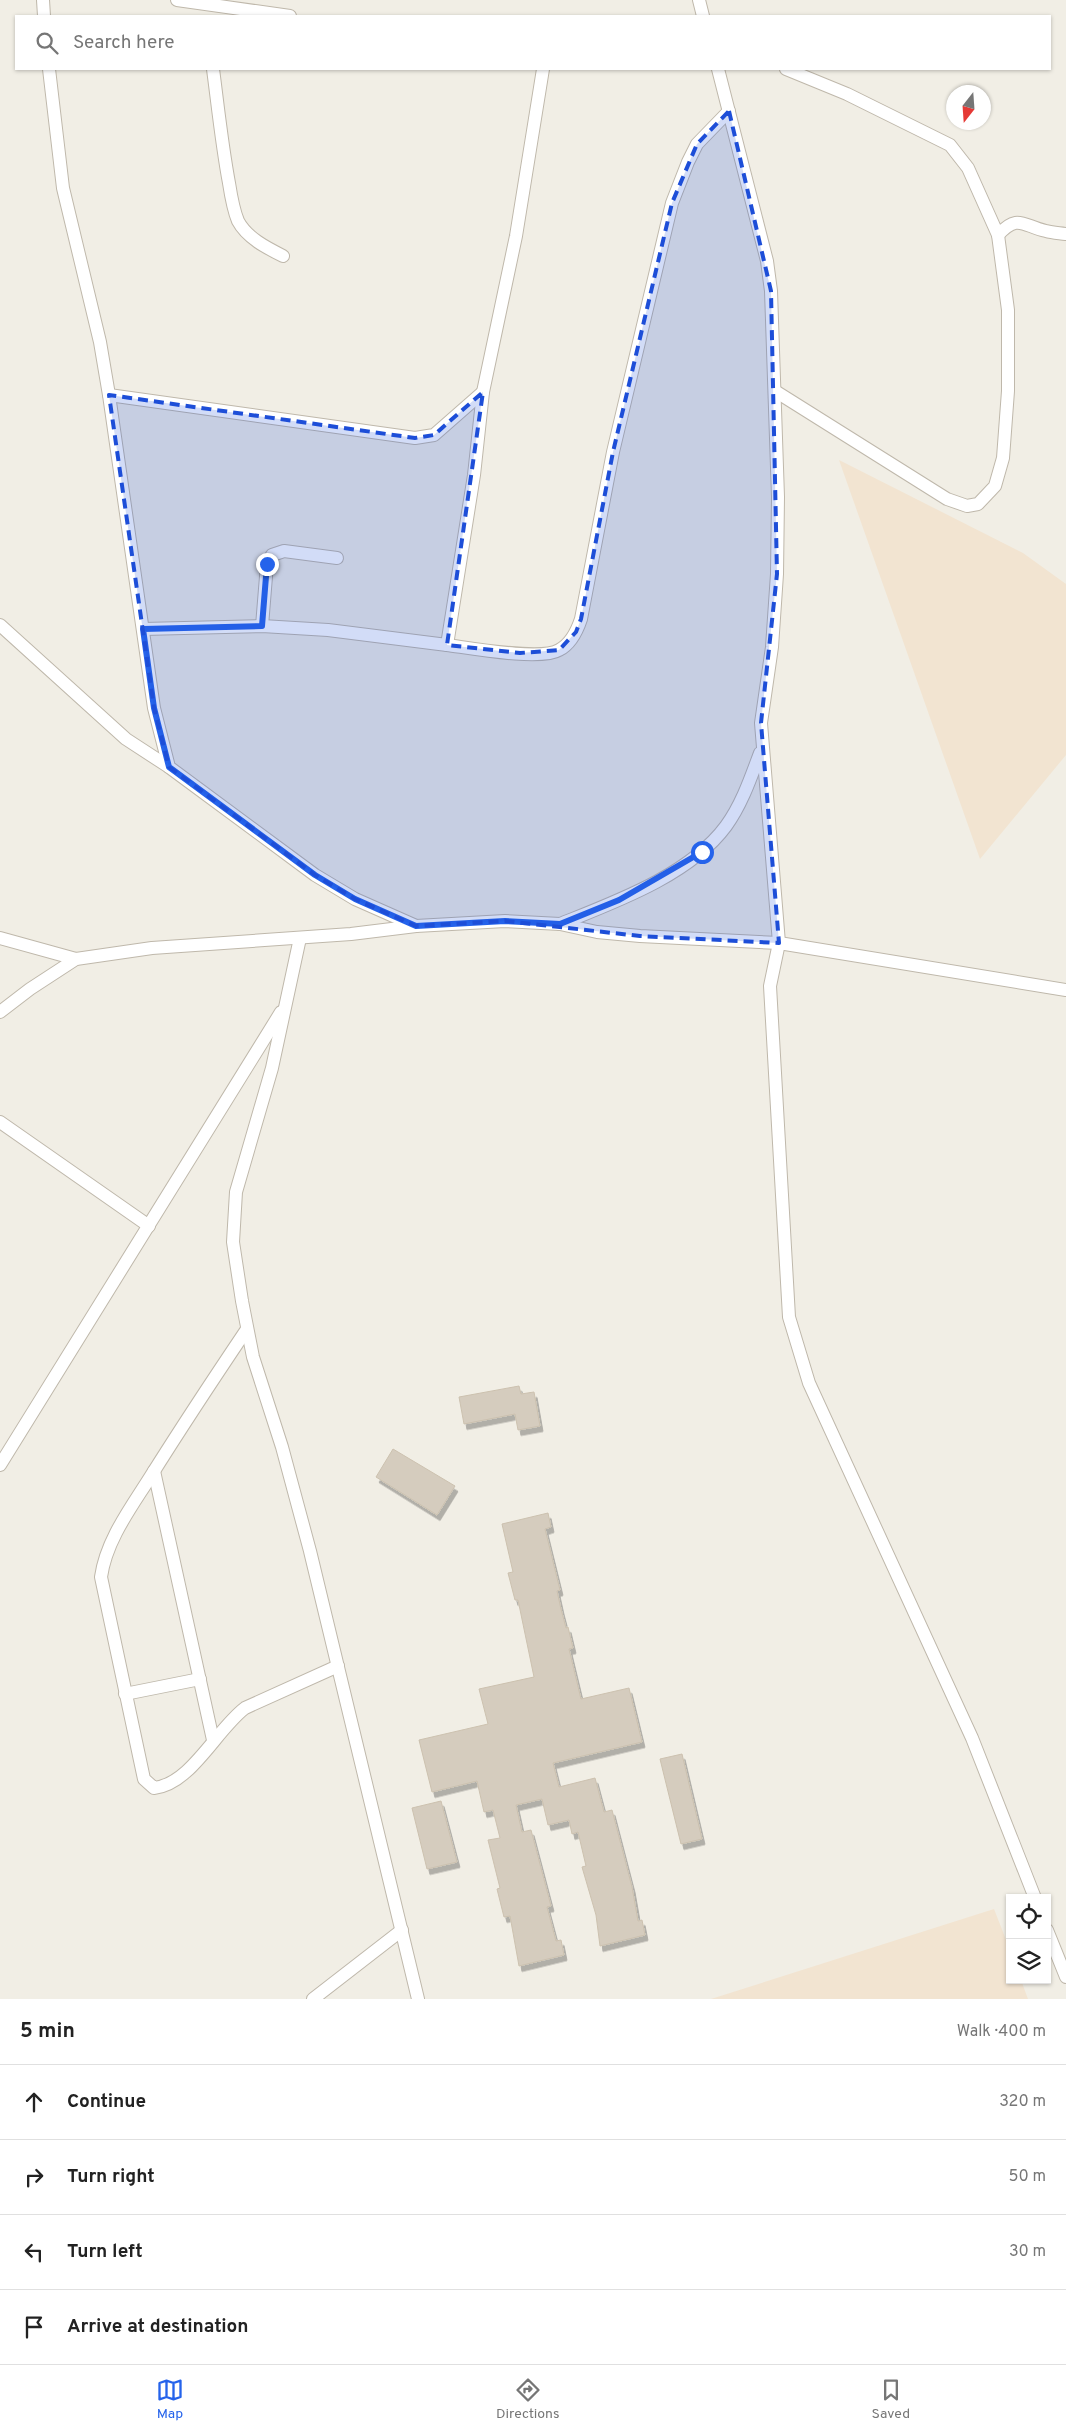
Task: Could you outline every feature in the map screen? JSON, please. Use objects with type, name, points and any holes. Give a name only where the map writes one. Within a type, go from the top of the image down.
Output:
[{"type":"street","points":[[43,0],[44,15]]},
{"type":"street","points":[[177,0],[206,10],[276,15]]},
{"type":"street","points":[[699,0],[703,15]]},
{"type":"street","points":[[49,70],[63,188],[98,333],[110,395],[154,708],[169,767]]},
{"type":"street","points":[[213,70],[226,167],[238,221],[254,238],[283,256]]},
{"type":"street","points":[[447,645],[474,475],[483,392],[516,236],[543,70]]},
{"type":"street","points":[[718,70],[767,261],[771,291],[775,391],[777,574],[772,647],[761,723],[779,943],[770,986],[789,1316],[809,1383],[972,1738],[1033,1894]]},
{"type":"street","points":[[775,391],[947,499],[967,506],[978,504],[995,486],[1003,458],[1008,391],[1008,310],[998,235],[968,168],[950,144],[847,94],[788,70]]},
{"type":"street","points":[[143,629],[262,626],[328,630],[520,654],[549,654],[559,650],[576,632],[581,619],[613,452],[672,203],[688,162],[698,144],[729,111]]},
{"type":"street","points":[[998,235],[1007,224],[1021,221],[1045,231],[1066,234]]},
{"type":"street","points":[[110,395],[415,438],[434,435],[483,392]]},
{"type":"street","points":[[262,626],[267,564],[272,555],[284,551],[337,558]]},
{"type":"street","points":[[0,624],[126,738],[169,767],[315,875],[355,899],[416,926]]},
{"type":"street","points":[[560,924],[619,900],[702,852],[727,825],[748,787],[762,748]]},
{"type":"street","points":[[0,1012],[30,989],[76,959],[152,948],[300,938],[416,926],[505,921],[560,924],[597,932],[640,936],[779,943],[1066,990]]},
{"type":"street","points":[[1,936],[76,959]]},
{"type":"street","points":[[300,938],[272,1068],[239,1182],[233,1213],[233,1242],[256,1365],[282,1447],[338,1666],[418,1999]]},
{"type":"street","points":[[0,1465],[286,1005]]},
{"type":"street","points":[[0,1122],[149,1226]]},
{"type":"street","points":[[248,1329],[199,1400],[154,1471],[108,1551],[101,1577],[140,1769],[148,1785],[154,1788],[166,1787],[180,1778],[234,1716],[245,1708],[338,1666]]},
{"type":"street","points":[[154,1471],[214,1740]]},
{"type":"street","points":[[125,1694],[200,1679]]},
{"type":"street","points":[[313,1999],[402,1930]]},
{"type":"street","points":[[1051,1939],[1066,1978]]},
{"type":"highlighted area","points":[[729,111],[771,291],[777,574],[761,723],[779,943],[640,936],[505,921],[416,926],[355,899],[315,875],[169,767],[154,708],[109,395],[415,438],[434,435],[483,392],[447,645],[520,653],[559,650],[576,632],[581,619],[613,452],[672,203],[697,144]]},
{"type":"shaded area","points":[[839,460],[1023,553],[1066,584],[1066,755],[980,859]]},
{"type":"shaded area","points":[[994,1909],[1006,1940],[1006,1984],[1022,1984],[1028,1999],[711,1999]]},
{"type":"building","points":[[519,1386],[521,1394],[534,1392],[540,1426],[518,1430],[515,1414],[464,1424],[459,1397]]},
{"type":"building","points":[[393,1449],[455,1486],[437,1515],[376,1477]]},
{"type":"building","points":[[548,1513],[551,1527],[545,1529],[560,1590],[557,1591],[561,1609],[573,1648],[569,1649],[581,1699],[629,1688],[642,1742],[553,1763],[559,1787],[595,1778],[604,1812],[612,1810],[632,1887],[638,1921],[642,1920],[645,1935],[600,1946],[596,1915],[582,1867],[586,1866],[578,1832],[572,1834],[569,1820],[548,1825],[542,1799],[516,1805],[522,1832],[531,1830],[551,1906],[547,1907],[556,1941],[561,1940],[564,1955],[519,1966],[510,1916],[504,1917],[497,1889],[500,1888],[488,1840],[500,1838],[493,1810],[484,1812],[477,1781],[432,1792],[419,1740],[488,1724],[479,1689],[534,1677],[518,1600],[515,1600],[508,1573],[513,1572],[502,1524]]},
{"type":"building","points":[[682,1754],[702,1839],[681,1844],[660,1759]]},
{"type":"building","points":[[441,1801],[457,1862],[427,1869],[412,1808]]},
{"type":"route","points":[[267,564],[262,626],[186,626],[143,629],[154,708],[169,767],[315,875],[355,899],[416,926],[505,921],[560,924],[619,900],[702,852]]}]
